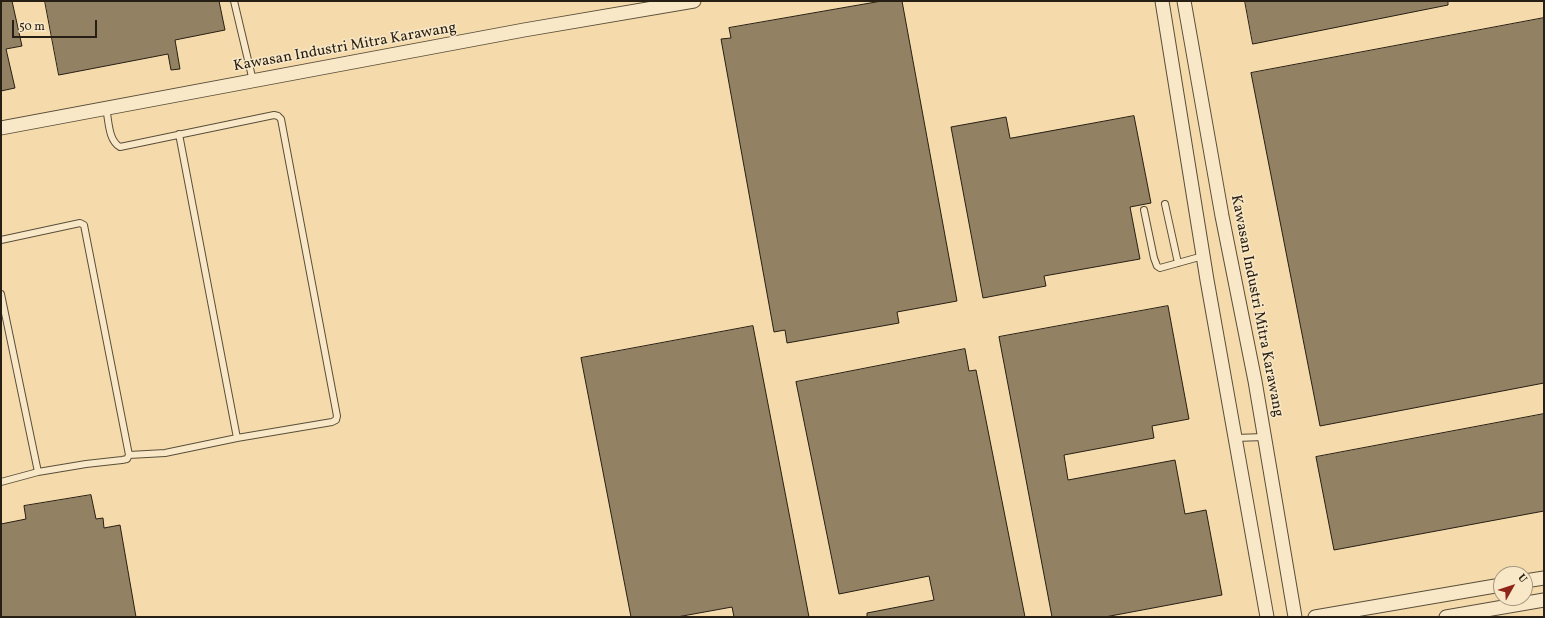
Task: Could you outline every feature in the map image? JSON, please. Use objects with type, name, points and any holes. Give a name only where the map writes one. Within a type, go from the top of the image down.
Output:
[{"type":"street","name":"Kawasan Industri Mitra Karawang","points":[[1,128],[524,30],[694,1]]},
{"type":"street","points":[[1162,1],[1203,256],[1268,617]]},
{"type":"street","name":"Kawasan Industri Mitra Karawang","points":[[1184,1],[1222,216],[1255,381],[1295,617]]},
{"type":"street","points":[[1533,580],[1544,578]]},
{"type":"street","points":[[1315,617],[1493,586]]},
{"type":"street","points":[[1446,617],[1544,600]]},
{"type":"lane","points":[[234,1],[253,81]]},
{"type":"lane","points":[[1,482],[38,472],[127,459],[129,455],[165,453],[237,438],[332,422],[336,420],[337,416],[281,119],[274,114],[120,147],[115,144],[112,139],[106,108]]},
{"type":"lane","points":[[179,134],[237,438]]},
{"type":"lane","points":[[1165,204],[1178,263]]},
{"type":"lane","points":[[1144,210],[1157,266],[1160,268],[1203,256]]},
{"type":"lane","points":[[1,240],[80,223],[84,224],[129,455]]},
{"type":"lane","points":[[1,294],[38,472]]},
{"type":"lane","points":[[1235,438],[1264,437]]},
{"type":"building","points":[[1,1],[12,1],[22,46],[6,49],[15,88],[1,91]]},
{"type":"building","points":[[45,1],[219,1],[225,30],[175,40],[180,69],[171,70],[168,54],[59,75]]},
{"type":"building","points":[[882,1],[902,1],[957,301],[897,312],[899,323],[787,343],[785,330],[774,332],[721,39],[731,38],[729,28]]},
{"type":"building","points":[[1245,1],[1448,1],[1448,5],[1253,44]]},
{"type":"building","points":[[1544,18],[1544,383],[1320,426],[1251,73]]},
{"type":"building","points":[[1134,116],[1151,203],[1130,207],[1140,259],[1044,276],[1046,286],[983,298],[951,127],[1006,117],[1010,138]]},
{"type":"building","points":[[1168,306],[1189,419],[1152,426],[1154,438],[1064,455],[1068,480],[1175,460],[1185,514],[1206,510],[1222,595],[1105,617],[1052,617],[999,337]]},
{"type":"building","points":[[753,326],[809,617],[734,617],[732,607],[677,617],[631,617],[581,358]]},
{"type":"building","points":[[965,349],[969,371],[976,370],[1025,617],[867,617],[867,613],[934,600],[929,576],[839,594],[796,382]]},
{"type":"building","points":[[1544,414],[1544,511],[1334,550],[1316,457]]},
{"type":"building","points":[[91,495],[96,519],[103,518],[104,528],[120,525],[136,617],[1,617],[1,524],[26,519],[24,506]]}]
